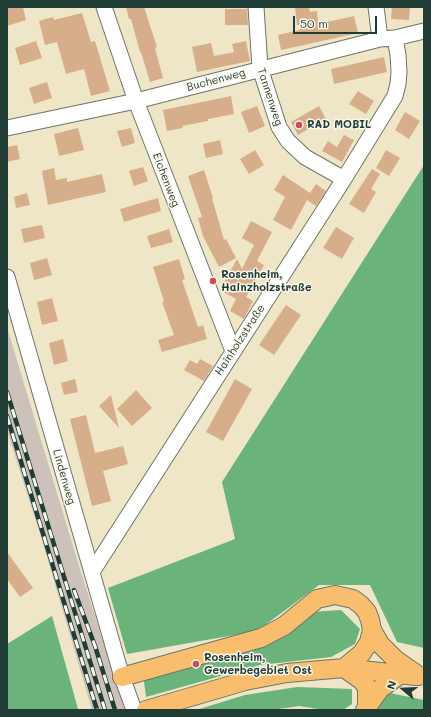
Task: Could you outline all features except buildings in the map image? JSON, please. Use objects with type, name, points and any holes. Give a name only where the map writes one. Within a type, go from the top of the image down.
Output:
[{"type":"main road","points":[[122,677],[261,638],[284,626],[317,599],[335,595],[353,599],[357,602],[367,612],[372,630],[380,644],[387,652],[422,676]]},
{"type":"main road","points":[[344,668],[362,653],[369,642],[372,630]]},
{"type":"main road","points":[[344,668],[362,680],[366,687],[366,709]]},
{"type":"main road","points":[[150,709],[245,681],[287,673],[344,668],[422,676]]},
{"type":"main road","points":[[366,709],[380,689],[401,674]]},
{"type":"street","name":"Eichenweg","points":[[104,7],[136,101],[233,351]]},
{"type":"street","name":"Tannenweg","points":[[256,7],[260,68],[279,127],[288,141],[305,157],[344,178]]},
{"type":"street","name":"Hainholzstraße","points":[[92,572],[395,96],[399,72],[398,55],[387,38],[376,7]]},
{"type":"street","name":"Buchenweg","points":[[7,128],[136,101],[260,68],[387,38],[424,31]]},
{"type":"street","name":"Lindenweg","points":[[7,277],[122,677],[134,710]]},
{"type":"shaded area","points":[[7,327],[79,566],[125,710],[92,710],[42,540],[7,431]]},
{"type":"green space","points":[[424,165],[424,648],[397,642],[370,585],[319,585],[257,631],[127,654],[108,588],[235,539],[222,482]]},
{"type":"green space","points":[[341,610],[360,629],[355,644],[331,657],[260,665],[146,697],[144,681],[172,668],[310,612]]},
{"type":"green space","points":[[52,616],[78,709],[7,710],[7,644]]},
{"type":"green space","points":[[297,687],[352,689],[352,704],[343,710],[325,710],[299,706],[272,710],[196,710],[245,695]]},
{"type":"green space","points":[[390,693],[424,700],[424,710],[371,710]]},
{"type":"railway","points":[[7,392],[105,710]]},
{"type":"railway","points":[[7,416],[97,710]]},
{"type":"railway","points":[[74,590],[95,646],[115,710]]},
{"type":"place","name":"RAD MOBIL","points":[[299,125]]},
{"type":"place","name":"Rosenheim, Hainzholzstraße","points":[[213,281]]},
{"type":"place","name":"Rosenheim, Gewerbegebiet Ost","points":[[196,664]]}]
